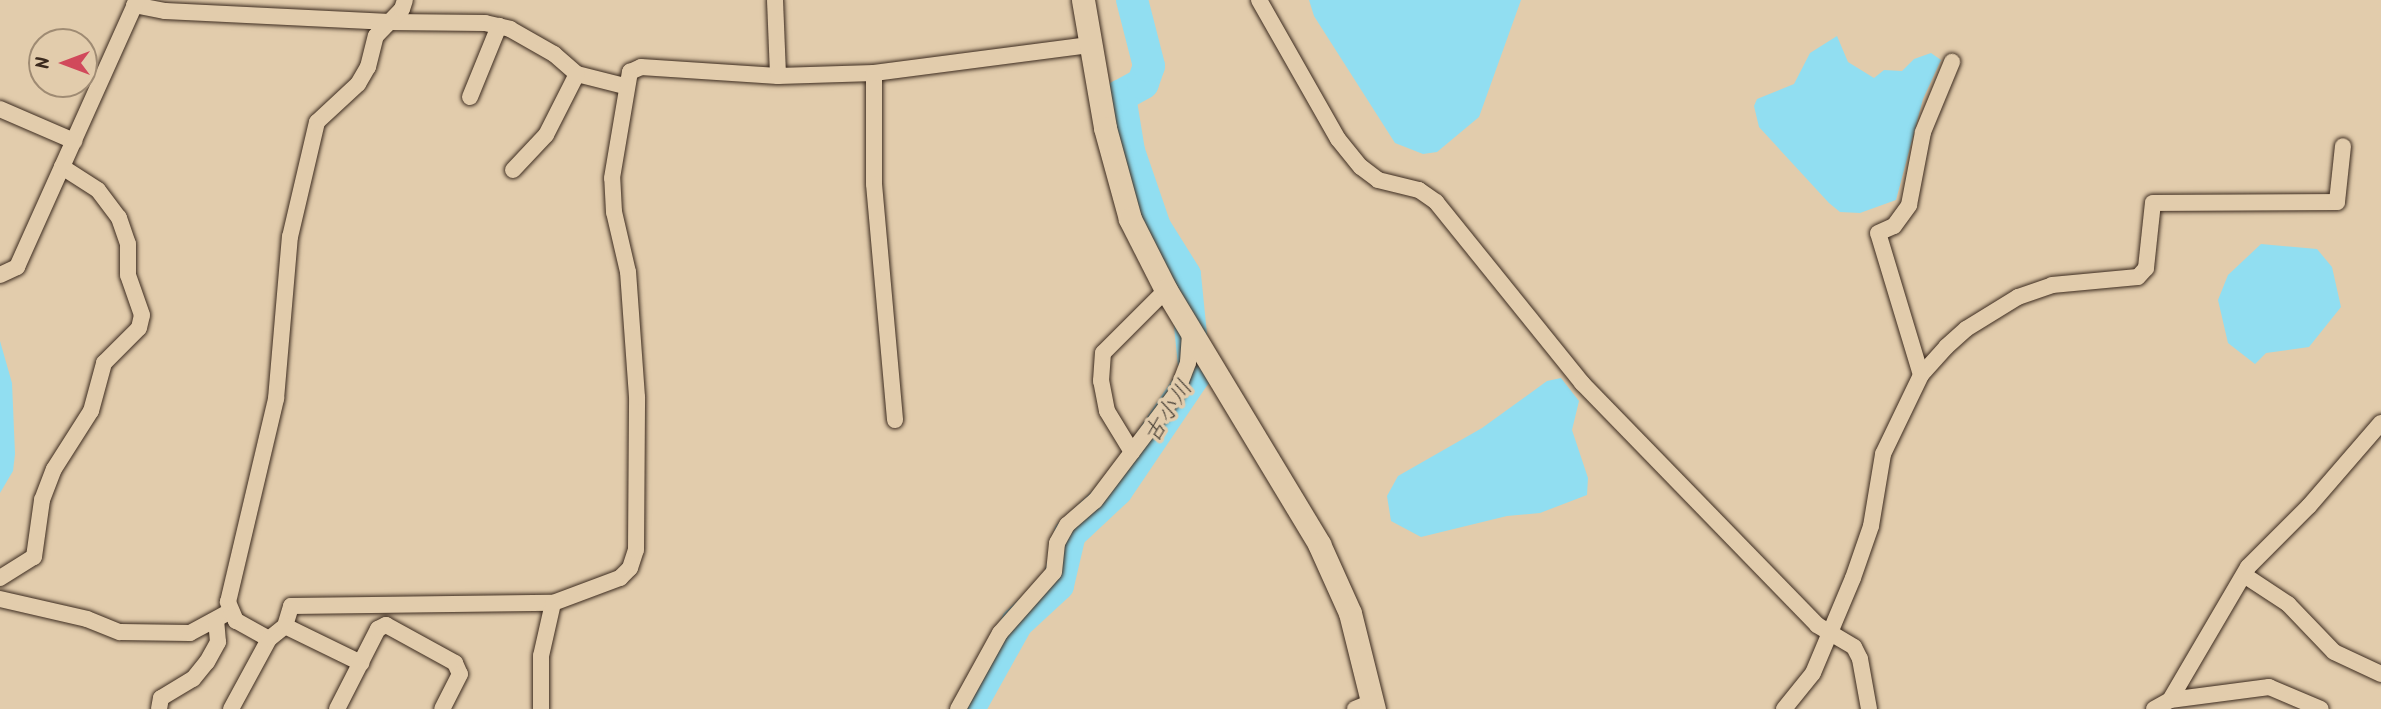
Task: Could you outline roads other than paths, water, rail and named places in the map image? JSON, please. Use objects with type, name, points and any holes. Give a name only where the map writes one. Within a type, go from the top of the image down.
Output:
[{"type":"street","points":[[159,709],[161,698],[193,679],[218,642],[276,399],[290,237],[317,122],[358,84],[368,67],[376,36],[390,22],[405,0]]},
{"type":"street","points":[[775,0],[778,76]]},
{"type":"street","points":[[1083,0],[1116,180],[1143,248],[1320,544],[1350,613],[1367,707]]},
{"type":"street","points":[[1259,0],[1338,139],[1361,167],[1378,180],[1419,190],[1436,202],[1582,383],[1817,625],[1854,647],[1860,659],[1869,709]]},
{"type":"street","points":[[0,275],[17,267],[136,2],[165,11],[499,26],[554,54],[577,74],[624,86]]},
{"type":"street","points":[[470,97],[499,26]]},
{"type":"street","points":[[231,709],[268,639],[285,626],[291,606],[553,603],[620,578],[630,568],[636,550],[636,383],[628,272],[614,212],[612,178],[624,86],[630,72],[640,67],[778,76],[874,73],[1091,46]]},
{"type":"street","points":[[1921,375],[1878,233],[1894,226],[1909,205],[1923,131],[1952,62]]},
{"type":"street","points":[[874,73],[874,184],[895,420]]},
{"type":"street","points":[[513,170],[546,135],[577,74]]},
{"type":"street","points":[[0,109],[74,141]]},
{"type":"street","points":[[1784,709],[1813,673],[1832,632],[1871,526],[1883,454],[1921,375],[1966,329],[2018,297],[2052,285],[2138,277],[2146,268],[2153,203],[2337,202],[2343,146]]},
{"type":"street","points":[[0,578],[34,557],[42,500],[54,469],[91,411],[104,363],[139,328],[142,315],[128,275],[128,243],[119,218],[99,190],[62,167]]},
{"type":"street","points":[[1132,452],[1107,411],[1101,382],[1103,353],[1166,290]]},
{"type":"street","points":[[958,709],[1000,633],[1054,572],[1057,543],[1067,525],[1095,501],[1176,394],[1188,362],[1190,330]]},
{"type":"street","points":[[2170,700],[2244,575],[2381,423]]},
{"type":"street","points":[[2244,575],[2288,604],[2334,652],[2381,674]]},
{"type":"street","points":[[0,599],[87,619],[120,632],[190,633],[223,616]]},
{"type":"street","points":[[541,709],[541,656],[553,603]]},
{"type":"street","points":[[223,616],[268,639]]},
{"type":"street","points":[[337,709],[378,629],[386,625],[455,663],[460,674],[442,709]]},
{"type":"street","points":[[285,626],[361,663]]},
{"type":"street","points":[[2154,709],[2170,700],[2269,687],[2321,709]]},
{"type":"water","points":[[1309,0],[1521,0],[1479,117],[1437,152],[1423,154],[1395,143],[1314,16]]},
{"type":"water","points":[[1837,36],[1848,62],[1874,78],[1884,70],[1902,71],[1914,59],[1931,53],[1941,60],[1923,99],[1896,200],[1860,213],[1840,212],[1829,203],[1759,127],[1754,106],[1757,99],[1794,84],[1810,53]]},
{"type":"water","points":[[2261,244],[2317,249],[2332,267],[2341,307],[2309,347],[2266,353],[2255,364],[2228,343],[2218,300],[2228,275]]},
{"type":"water","points":[[0,341],[12,383],[15,454],[13,471],[0,493]]},
{"type":"water","points":[[1561,378],[1579,401],[1572,430],[1588,478],[1587,495],[1540,513],[1507,516],[1421,537],[1391,521],[1387,496],[1398,476],[1482,428],[1547,381]]},
{"type":"waterway","name":"古小川","points":[[969,709],[1017,623],[1058,585],[1070,534],[1117,490],[1195,375],[1185,275],[1155,227],[1129,151],[1120,96],[1143,83],[1149,66],[1132,0]]}]
